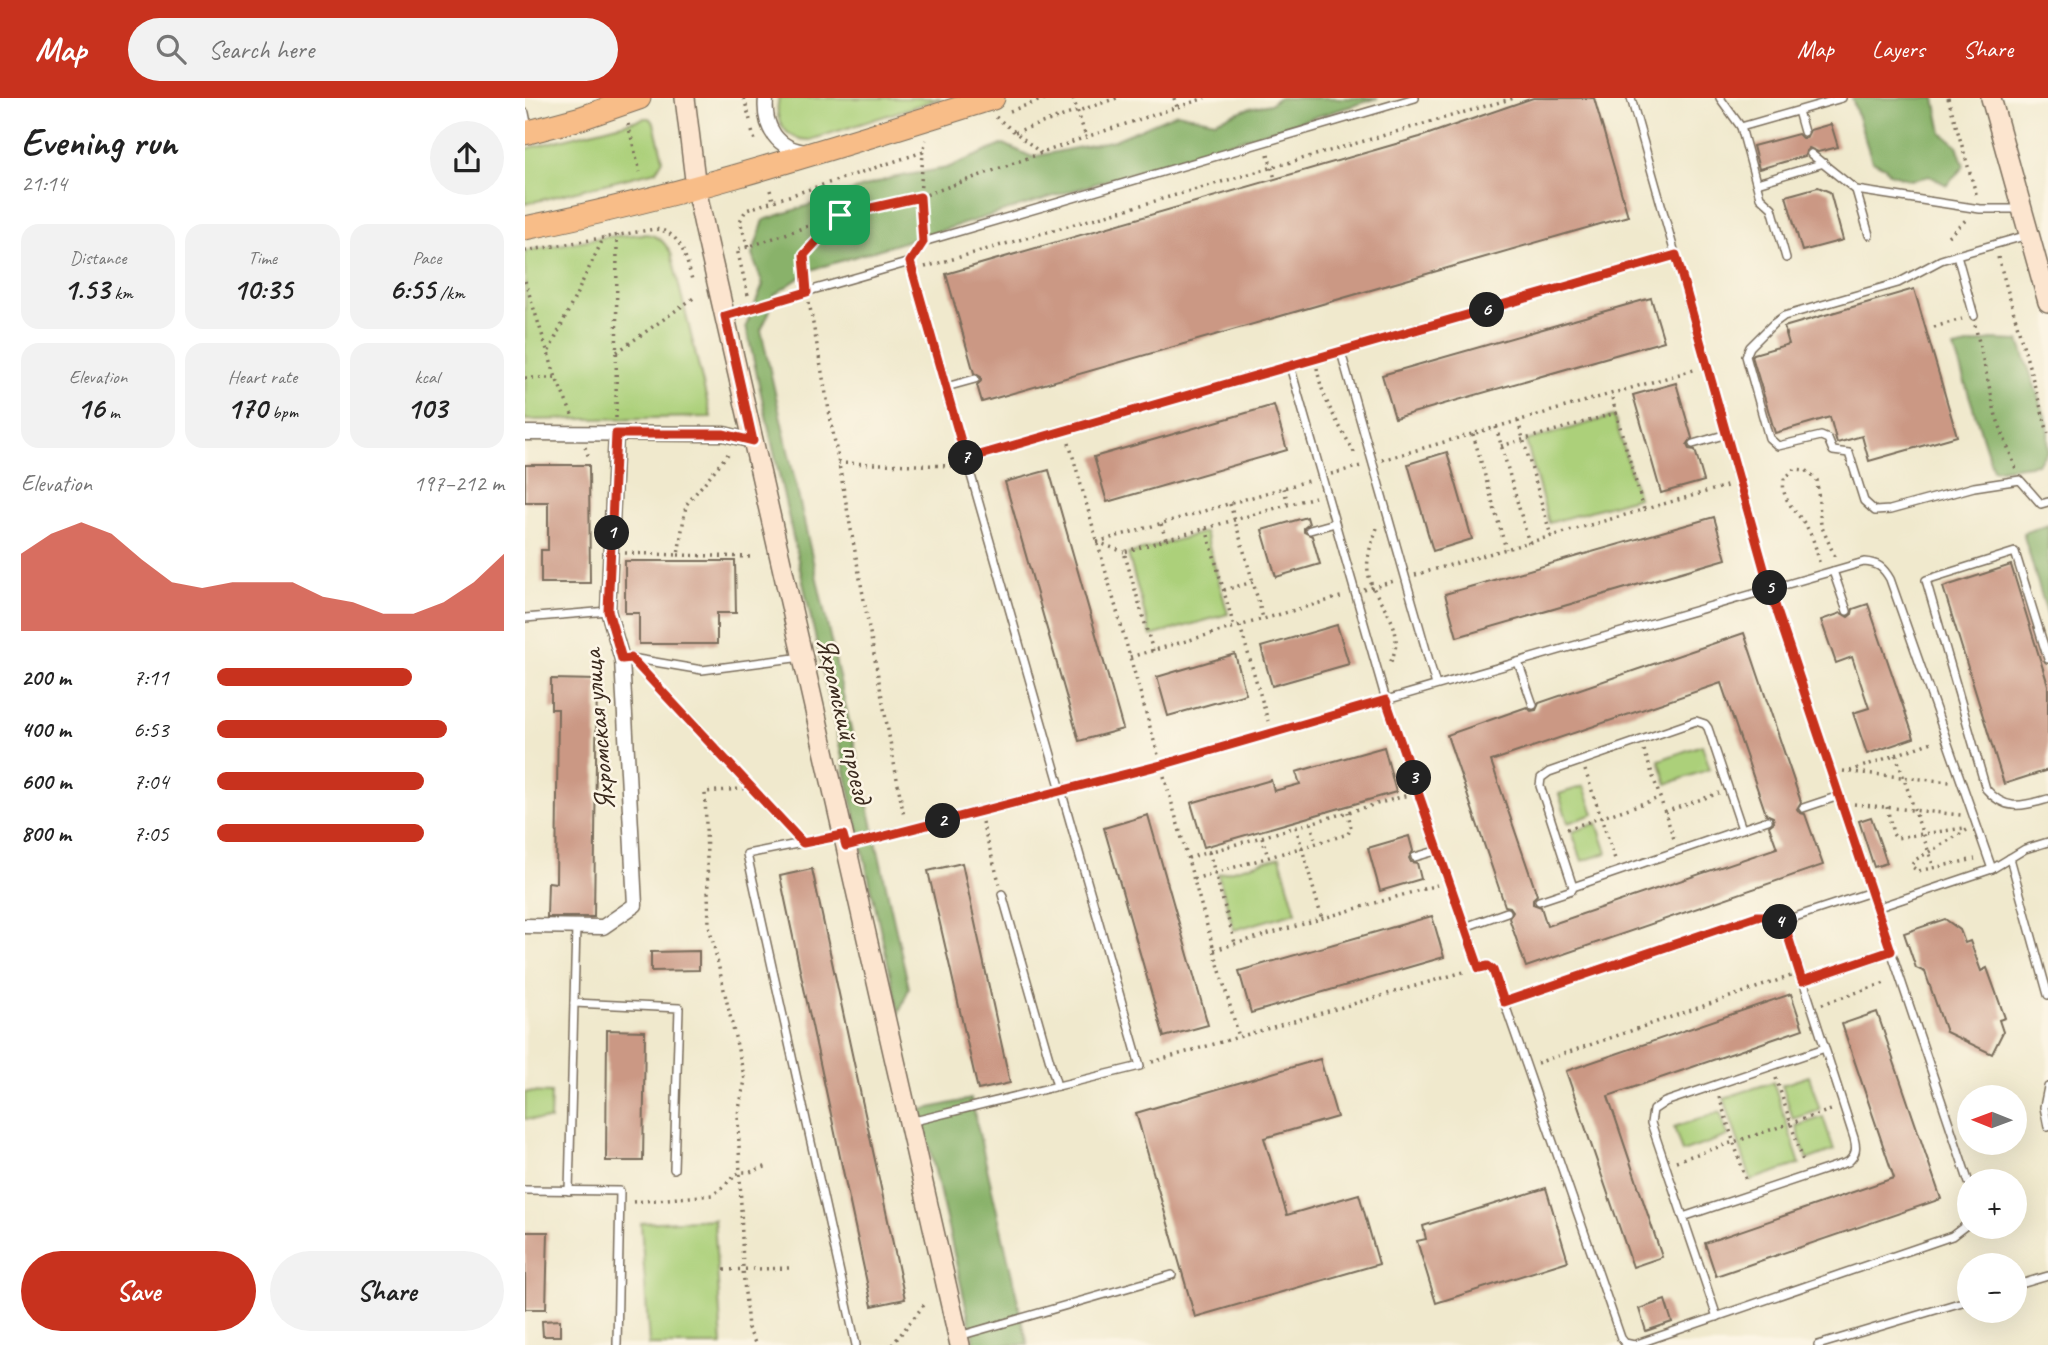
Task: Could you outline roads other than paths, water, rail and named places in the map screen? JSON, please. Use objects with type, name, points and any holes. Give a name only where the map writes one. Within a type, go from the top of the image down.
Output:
[{"type":"main road","points":[[526,126],[639,98]]},
{"type":"main road","points":[[525,228],[696,188],[993,98]]},
{"type":"street","name":"Яхромский проезд","points":[[685,98],[696,188],[959,1341]]},
{"type":"street","points":[[766,98],[767,123],[781,144],[789,149],[817,153]]},
{"type":"street","points":[[1991,98],[2048,302]]},
{"type":"street","points":[[525,433],[724,434],[753,441]]},
{"type":"street","name":"Яхромская улица","points":[[525,926],[603,927],[635,905],[626,658],[608,611],[616,434]]},
{"type":"lane","points":[[725,316],[910,262],[923,242],[1415,98]]},
{"type":"lane","points":[[1631,98],[1770,590],[1964,1169]]},
{"type":"lane","points":[[1720,98],[1741,127],[1760,197],[1772,208],[1786,258]]},
{"type":"lane","points":[[1741,127],[1842,98]]},
{"type":"lane","points":[[1798,111],[1804,132]]},
{"type":"lane","points":[[1811,154],[1856,190],[1980,209],[2021,209]]},
{"type":"lane","points":[[1757,183],[1824,163]]},
{"type":"lane","points":[[1856,190],[1869,235]]},
{"type":"lane","points":[[2028,234],[1941,260],[1898,283],[1793,313],[1773,324],[1750,347],[1746,356],[1769,438],[1778,446],[1815,436],[1825,437],[1833,451],[1849,453],[1864,501],[1870,508],[1880,512],[1965,489],[2019,480],[2041,504],[2048,502]]},
{"type":"lane","points":[[967,463],[1065,430],[1676,255]]},
{"type":"lane","points":[[1957,255],[1974,316]]},
{"type":"lane","points":[[909,1122],[1140,1066],[910,262]]},
{"type":"lane","points":[[1341,352],[1436,685]]},
{"type":"lane","points":[[1290,366],[1386,700],[1479,968],[1488,966],[1493,970],[1621,1338],[1625,1343],[1634,1345],[1957,1232]]},
{"type":"lane","points":[[946,387],[975,379]]},
{"type":"lane","points":[[1693,444],[1727,435]]},
{"type":"lane","points":[[1310,530],[1335,523]]},
{"type":"lane","points":[[2048,659],[2015,552],[1926,580],[1986,789],[1993,797],[2010,805],[2048,799]]},
{"type":"lane","points":[[856,1345],[747,854],[803,843],[844,840],[979,812],[1272,733],[1842,568],[1875,562],[1884,567],[1890,579],[1992,869]]},
{"type":"lane","points":[[1833,571],[1847,611]]},
{"type":"lane","points":[[525,618],[608,611]]},
{"type":"lane","points":[[626,658],[702,670],[802,657]]},
{"type":"lane","points":[[1518,662],[1533,705]]},
{"type":"lane","points":[[1573,887],[1539,781],[1543,775],[1696,721],[1708,728],[1742,829]]},
{"type":"lane","points":[[1803,808],[1840,799]]},
{"type":"lane","points":[[1539,901],[1767,820]]},
{"type":"lane","points":[[1877,908],[1992,869],[2028,847],[2048,842]]},
{"type":"lane","points":[[1415,857],[1439,850]]},
{"type":"lane","points":[[2010,858],[2048,995]]},
{"type":"lane","points":[[1683,1217],[1848,1162],[1856,1152],[1788,936],[1787,925],[1795,917],[1871,892]]},
{"type":"lane","points":[[1002,894],[1057,1086]]},
{"type":"lane","points":[[1465,927],[1507,912]]},
{"type":"lane","points":[[569,1191],[576,927]]},
{"type":"lane","points":[[1802,981],[1891,951]]},
{"type":"lane","points":[[574,1003],[679,1008],[674,1169]]},
{"type":"lane","points":[[1717,1317],[1651,1123],[1653,1110],[1665,1102],[1825,1048]]},
{"type":"lane","points":[[2048,1087],[2044,1107],[2048,1127]]},
{"type":"lane","points":[[525,1190],[620,1191],[617,1345]]},
{"type":"lane","points":[[959,1341],[1172,1275]]},
{"type":"lane","points":[[2027,1282],[2048,1276]]},
{"type":"lane","points":[[1818,1345],[1957,1304]]}]
